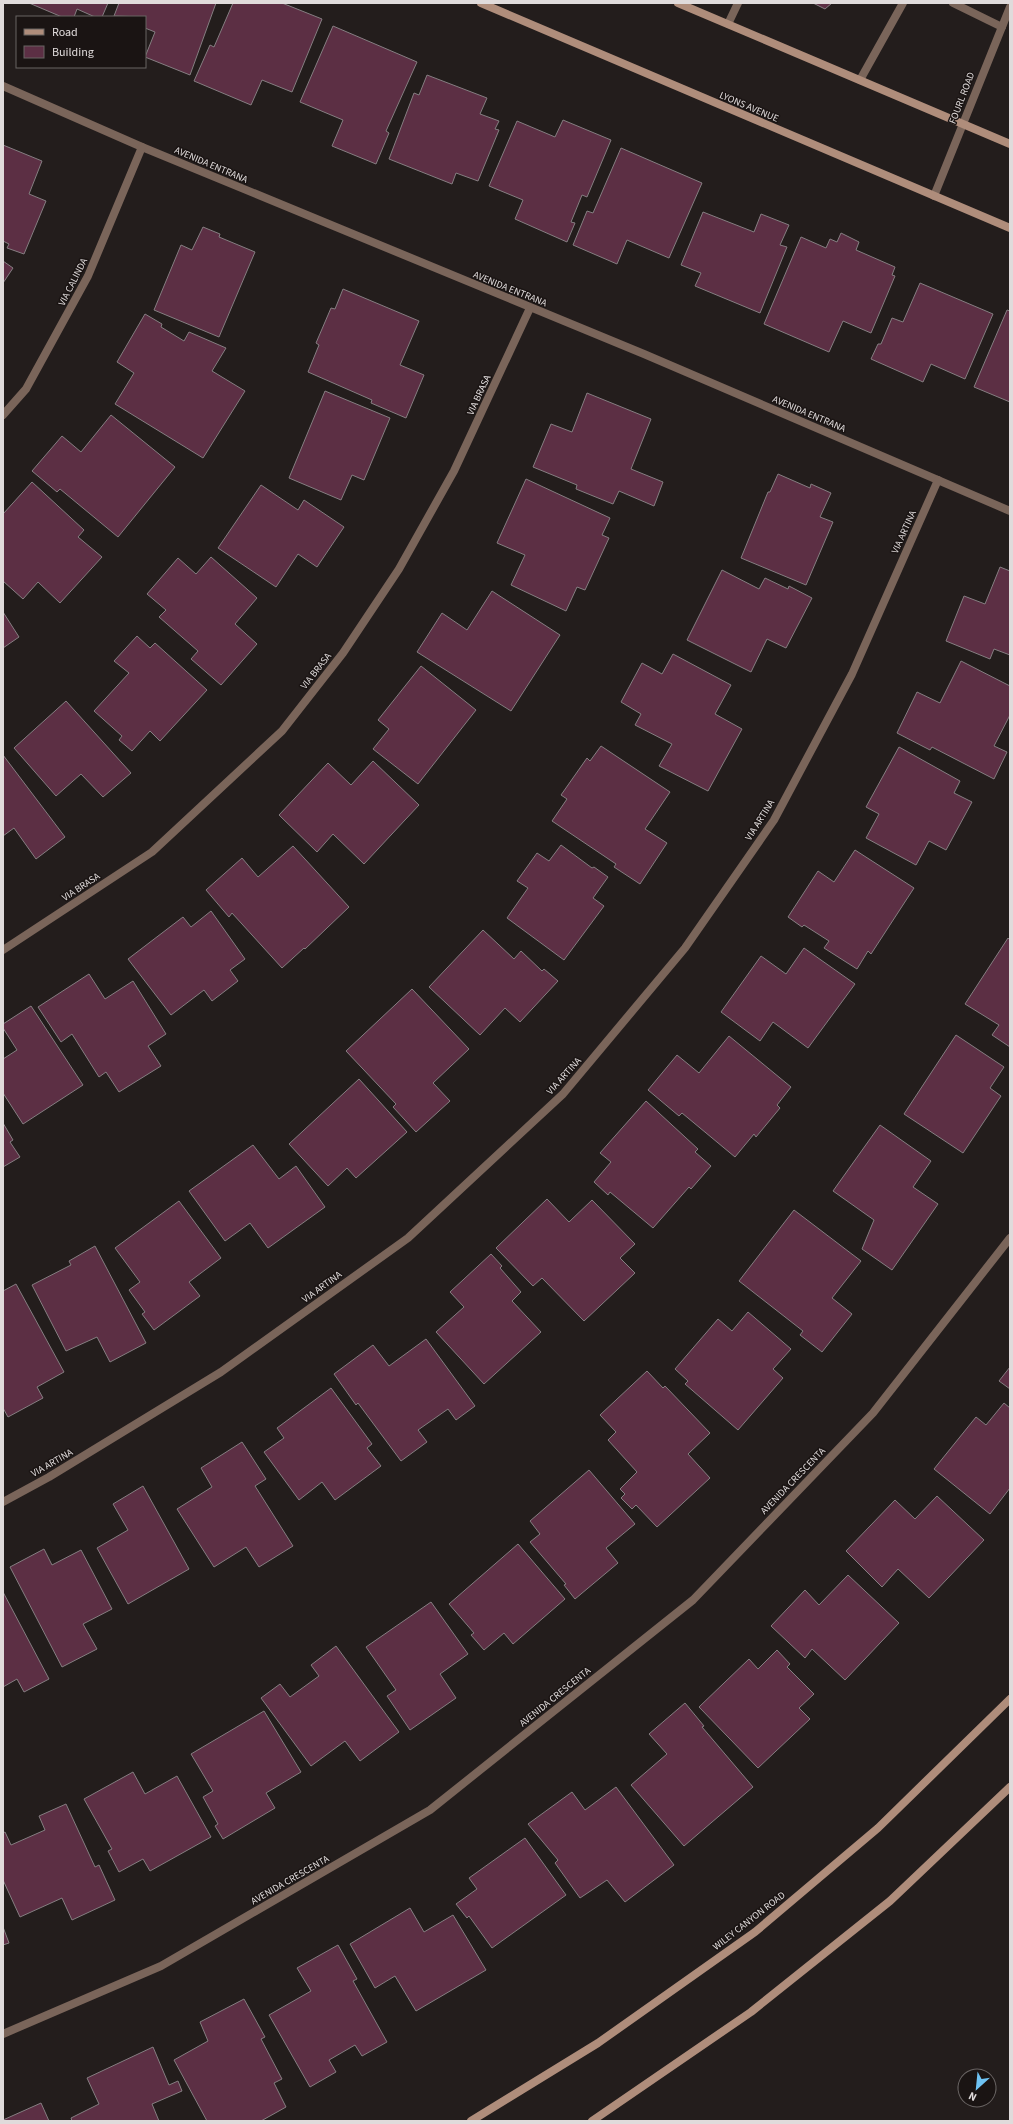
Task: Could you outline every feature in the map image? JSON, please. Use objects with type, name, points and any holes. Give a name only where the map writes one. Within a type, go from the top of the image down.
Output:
[{"type":"main road","name":"LYONS AVENUE","points":[[481,3],[1010,228]]},
{"type":"main road","points":[[678,3],[1010,144]]},
{"type":"main road","name":"WILEY CANYON ROAD","points":[[471,2121],[598,2043],[755,1932],[878,1828],[1010,1699]]},
{"type":"main road","points":[[592,2121],[751,2012],[890,1901],[1010,1787]]},
{"type":"street","points":[[728,24],[738,3]]},
{"type":"street","points":[[860,80],[903,3]]},
{"type":"street","points":[[953,3],[1002,27]]},
{"type":"street","name":"FOURL ROAD","points":[[934,196],[1010,7]]},
{"type":"street","name":"AVENIDA ENTRANA","points":[[3,86],[142,147],[644,354],[1010,511]]},
{"type":"street","name":"VIA CALINDA","points":[[3,415],[26,389],[88,276],[142,147]]},
{"type":"street","name":"VIA BRASA","points":[[3,950],[152,852],[282,731],[343,653],[399,569],[454,471],[530,308]]},
{"type":"street","name":"VIA ARTINA","points":[[3,1502],[49,1477],[221,1372],[408,1238],[563,1094],[685,948],[774,820],[852,674],[938,480]]},
{"type":"street","name":"AVENIDA CRESCENTA","points":[[3,2034],[160,1966],[430,1810],[693,1600],[873,1413],[1010,1238]]},
{"type":"building","points":[[29,3],[108,3],[102,16],[93,16],[77,9],[74,16],[60,16]]},
{"type":"building","points":[[119,3],[216,3],[190,75],[146,57],[155,32],[146,28],[146,16],[114,16]]},
{"type":"building","points":[[233,3],[282,3],[322,19],[292,92],[262,80],[251,105],[194,81],[210,45],[214,47]]},
{"type":"building","points":[[813,3],[832,3],[825,9]]},
{"type":"building","points":[[333,26],[417,62],[386,131],[389,133],[376,164],[332,146],[343,120],[300,102]]},
{"type":"building","points":[[427,75],[487,98],[480,114],[499,121],[495,129],[499,130],[478,181],[456,173],[452,184],[389,159],[414,93],[419,95]]},
{"type":"building","points":[[563,120],[611,140],[587,197],[582,195],[571,222],[575,223],[567,242],[515,219],[523,200],[489,186],[517,121],[555,137]]},
{"type":"building","points":[[3,145],[42,161],[29,194],[46,201],[24,254],[7,248],[9,244],[3,241]]},
{"type":"building","points":[[621,148],[702,183],[669,258],[627,240],[617,264],[573,245],[587,211],[593,213]]},
{"type":"building","points":[[703,212],[754,232],[761,214],[789,225],[780,245],[787,247],[760,313],[695,286],[701,273],[681,265]]},
{"type":"building","points":[[203,227],[220,234],[219,237],[255,252],[219,337],[154,310],[181,245],[192,250]]},
{"type":"building","points":[[841,233],[859,242],[856,250],[895,267],[892,275],[895,276],[871,333],[843,321],[829,352],[764,324],[801,237],[826,248],[830,239],[837,242]]},
{"type":"building","points":[[3,261],[13,268],[3,283]]},
{"type":"building","points":[[920,283],[993,314],[965,379],[931,364],[923,382],[871,359],[878,344],[881,344],[892,318],[903,322]]},
{"type":"building","points":[[343,289],[419,321],[400,365],[424,375],[406,418],[371,403],[372,400],[308,372],[319,345],[316,343],[331,308],[335,309]]},
{"type":"building","points":[[1007,310],[1010,311],[1010,402],[974,387]]},
{"type":"building","points":[[145,314],[162,324],[161,327],[184,341],[189,332],[226,348],[212,371],[245,391],[203,458],[115,404],[134,373],[117,362]]},
{"type":"building","points":[[325,391],[390,418],[364,480],[352,475],[341,500],[289,478]]},
{"type":"building","points":[[587,393],[651,419],[631,469],[663,482],[654,506],[619,491],[613,504],[576,489],[577,485],[533,467],[551,424],[572,432]]},
{"type":"building","points":[[111,415],[175,467],[118,537],[60,489],[57,492],[32,471],[62,436],[81,452]]},
{"type":"building","points":[[778,474],[810,488],[811,484],[831,493],[820,517],[833,522],[806,585],[741,558],[768,492],[770,492]]},
{"type":"building","points":[[526,479],[610,518],[602,535],[609,538],[585,590],[577,587],[566,611],[511,585],[525,555],[497,543]]},
{"type":"building","points":[[32,482],[84,530],[78,537],[102,557],[60,603],[38,582],[23,599],[3,581],[3,514]]},
{"type":"building","points":[[261,485],[298,510],[304,500],[344,527],[317,567],[298,554],[276,587],[218,548]]},
{"type":"building","points":[[211,557],[257,598],[235,624],[257,644],[221,685],[191,659],[198,651],[159,617],[166,610],[147,594],[178,558],[196,574]]},
{"type":"building","points":[[1000,567],[1010,571],[1010,655],[994,649],[990,659],[946,641],[964,596],[985,604]]},
{"type":"building","points":[[722,570],[759,589],[765,578],[788,589],[789,586],[812,598],[786,648],[767,639],[751,672],[687,640]]},
{"type":"building","points":[[492,591],[560,635],[511,711],[417,652],[442,613],[467,630]]},
{"type":"building","points":[[3,612],[19,637],[3,648]]},
{"type":"building","points":[[137,636],[150,648],[155,643],[207,690],[160,741],[150,731],[132,751],[119,740],[122,736],[94,711],[129,673],[114,661]]},
{"type":"building","points":[[673,654],[731,685],[715,714],[742,729],[708,791],[659,766],[672,744],[635,725],[641,714],[621,702],[642,663],[662,674]]},
{"type":"building","points":[[961,661],[1010,686],[1010,715],[994,746],[1007,752],[994,779],[932,747],[930,750],[897,733],[917,692],[940,703]]},
{"type":"building","points":[[421,666],[476,710],[418,784],[373,749],[389,729],[378,720]]},
{"type":"building","points":[[66,701],[131,773],[103,797],[81,774],[56,796],[14,748]]},
{"type":"building","points":[[601,746],[670,792],[645,829],[667,843],[640,884],[614,867],[616,864],[552,821],[567,799],[561,795],[587,758],[590,761]]},
{"type":"building","points":[[899,747],[960,781],[954,793],[972,802],[946,850],[929,841],[916,865],[866,838],[879,814],[866,807]]},
{"type":"building","points":[[3,755],[65,837],[36,859],[14,828],[3,836]]},
{"type":"building","points":[[373,761],[419,805],[364,864],[333,834],[317,852],[279,815],[328,763],[351,785]]},
{"type":"building","points":[[561,845],[592,868],[594,867],[608,877],[593,898],[604,906],[564,960],[507,918],[528,888],[517,881],[537,853],[549,861]]},
{"type":"building","points":[[293,846],[349,907],[305,949],[304,948],[282,968],[232,913],[229,917],[206,890],[242,858],[258,877]]},
{"type":"building","points":[[855,850],[914,888],[871,954],[868,951],[857,969],[824,948],[829,941],[804,925],[802,927],[788,917],[818,871],[834,882]]},
{"type":"building","points":[[211,911],[245,959],[230,970],[238,981],[212,1001],[204,990],[171,1015],[128,959],[183,917],[191,927]]},
{"type":"building","points":[[483,930],[514,959],[521,951],[542,971],[544,969],[558,981],[520,1022],[505,1008],[480,1035],[429,987]]},
{"type":"building","points":[[1008,938],[1010,940],[1010,1047],[992,1035],[999,1025],[965,1004]]},
{"type":"building","points":[[804,948],[855,984],[808,1048],[773,1022],[760,1041],[721,1012],[761,956],[786,974]]},
{"type":"building","points":[[89,974],[105,999],[133,981],[166,1034],[148,1046],[161,1066],[119,1092],[106,1072],[99,1077],[72,1034],[61,1042],[38,1007]]},
{"type":"building","points":[[412,989],[469,1049],[433,1083],[450,1101],[416,1132],[393,1107],[396,1104],[346,1051]]},
{"type":"building","points":[[31,1006],[83,1085],[23,1124],[3,1093],[3,1059],[17,1050],[3,1028],[3,1024]]},
{"type":"building","points":[[956,1035],[1004,1067],[990,1088],[1001,1096],[963,1153],[904,1114]]},
{"type":"building","points":[[729,1036],[791,1087],[777,1105],[780,1108],[756,1137],[754,1134],[735,1157],[682,1113],[679,1116],[648,1090],[677,1055],[699,1073]]},
{"type":"building","points":[[359,1079],[407,1132],[356,1178],[347,1168],[328,1186],[289,1144]]},
{"type":"building","points":[[646,1101],[698,1149],[695,1152],[711,1166],[691,1189],[689,1187],[653,1228],[610,1192],[608,1195],[594,1182],[611,1162],[600,1153]]},
{"type":"building","points":[[3,1123],[13,1140],[10,1142],[20,1157],[3,1167]]},
{"type":"building","points":[[880,1125],[931,1161],[913,1187],[938,1204],[892,1270],[862,1249],[874,1220],[833,1191]]},
{"type":"building","points":[[253,1145],[279,1179],[296,1166],[325,1207],[268,1248],[250,1223],[225,1241],[189,1191]]},
{"type":"building","points":[[547,1199],[569,1222],[592,1200],[635,1244],[620,1258],[635,1273],[584,1321],[542,1278],[533,1286],[496,1248]]},
{"type":"building","points":[[179,1201],[221,1258],[189,1282],[200,1296],[154,1330],[142,1314],[145,1312],[129,1290],[140,1282],[115,1248]]},
{"type":"building","points":[[794,1210],[861,1261],[832,1298],[852,1314],[822,1352],[800,1335],[803,1331],[739,1281]]},
{"type":"building","points":[[95,1246],[146,1343],[110,1362],[97,1337],[66,1351],[32,1285],[71,1265],[69,1261]]},
{"type":"building","points":[[491,1254],[502,1266],[500,1268],[521,1292],[512,1301],[541,1332],[484,1384],[436,1332],[464,1307],[450,1292]]},
{"type":"building","points":[[16,1284],[64,1372],[37,1387],[43,1398],[8,1417],[3,1408],[3,1291]]},
{"type":"building","points":[[748,1312],[791,1349],[773,1369],[783,1378],[738,1430],[685,1384],[688,1381],[675,1369],[718,1319],[732,1331]]},
{"type":"building","points":[[426,1339],[475,1406],[456,1420],[448,1409],[418,1430],[427,1442],[401,1461],[358,1403],[356,1405],[334,1374],[373,1345],[389,1366]]},
{"type":"building","points":[[1010,1367],[1010,1389],[999,1381]]},
{"type":"building","points":[[647,1371],[663,1388],[665,1386],[710,1433],[688,1454],[710,1478],[657,1527],[636,1505],[632,1509],[621,1498],[625,1494],[620,1489],[637,1472],[608,1440],[616,1432],[600,1415]]},
{"type":"building","points":[[331,1388],[372,1444],[367,1448],[381,1466],[335,1500],[322,1482],[299,1500],[264,1452],[284,1438],[277,1428]]},
{"type":"building","points":[[1004,1403],[1010,1408],[1010,1488],[990,1514],[934,1469],[976,1417],[986,1425]]},
{"type":"building","points":[[242,1442],[266,1479],[255,1486],[293,1546],[259,1567],[246,1547],[214,1567],[177,1509],[212,1487],[201,1468]]},
{"type":"building","points":[[589,1470],[635,1524],[606,1548],[618,1563],[575,1599],[564,1585],[566,1584],[530,1542],[540,1534],[530,1521]]},
{"type":"building","points":[[143,1486],[189,1569],[128,1604],[97,1548],[128,1530],[113,1504]]},
{"type":"building","points":[[937,1496],[984,1540],[929,1598],[898,1569],[882,1587],[846,1551],[895,1500],[915,1519]]},
{"type":"building","points":[[518,1544],[565,1599],[513,1644],[504,1633],[484,1650],[471,1635],[474,1633],[449,1604]]},
{"type":"building","points":[[44,1549],[52,1565],[81,1550],[112,1609],[83,1624],[97,1649],[62,1667],[10,1567]]},
{"type":"building","points":[[848,1575],[899,1623],[845,1680],[812,1649],[805,1658],[771,1626],[805,1590],[819,1605]]},
{"type":"building","points":[[3,1592],[49,1679],[24,1692],[17,1679],[3,1687]]},
{"type":"building","points":[[431,1602],[468,1654],[440,1674],[456,1698],[410,1730],[387,1696],[396,1690],[366,1647]]},
{"type":"building","points":[[336,1646],[399,1732],[360,1761],[345,1741],[311,1766],[261,1698],[280,1684],[290,1697],[319,1676],[311,1665]]},
{"type":"building","points":[[777,1650],[790,1664],[787,1667],[814,1694],[799,1708],[810,1719],[758,1768],[699,1707],[749,1659],[758,1669]]},
{"type":"building","points":[[685,1703],[704,1726],[702,1727],[753,1787],[684,1846],[631,1785],[667,1754],[649,1734]]},
{"type":"building","points":[[264,1711],[301,1772],[266,1793],[275,1808],[223,1839],[215,1826],[218,1824],[203,1797],[213,1791],[191,1754]]},
{"type":"building","points":[[133,1772],[145,1794],[177,1776],[211,1837],[150,1871],[143,1859],[119,1872],[108,1851],[112,1849],[84,1799]]},
{"type":"building","points":[[616,1787],[674,1865],[625,1902],[607,1880],[580,1898],[555,1863],[558,1860],[528,1824],[572,1792],[585,1810]]},
{"type":"building","points":[[66,1804],[95,1867],[99,1865],[115,1900],[72,1920],[62,1898],[20,1917],[3,1880],[3,1833],[5,1832],[11,1845],[45,1830],[39,1816]]},
{"type":"building","points":[[525,1838],[566,1895],[492,1948],[469,1916],[467,1918],[456,1904],[477,1889],[469,1878]]},
{"type":"building","points":[[410,1908],[424,1932],[453,1915],[486,1970],[416,2011],[395,1976],[375,1988],[350,1944]]},
{"type":"building","points":[[3,1927],[9,1943],[3,1945]]},
{"type":"building","points":[[338,1945],[357,1979],[353,1981],[387,2042],[362,2056],[355,2045],[329,2060],[336,2072],[310,2087],[269,2015],[311,1991],[297,1968]]},
{"type":"building","points":[[244,1999],[265,2037],[261,2039],[282,2079],[274,2083],[286,2107],[261,2121],[207,2121],[174,2060],[208,2041],[200,2022]]},
{"type":"building","points":[[153,2047],[169,2085],[178,2081],[182,2091],[152,2104],[159,2121],[72,2121],[71,2118],[99,2104],[87,2078]]},
{"type":"building","points":[[41,2103],[49,2121],[3,2121],[3,2120]]}]
